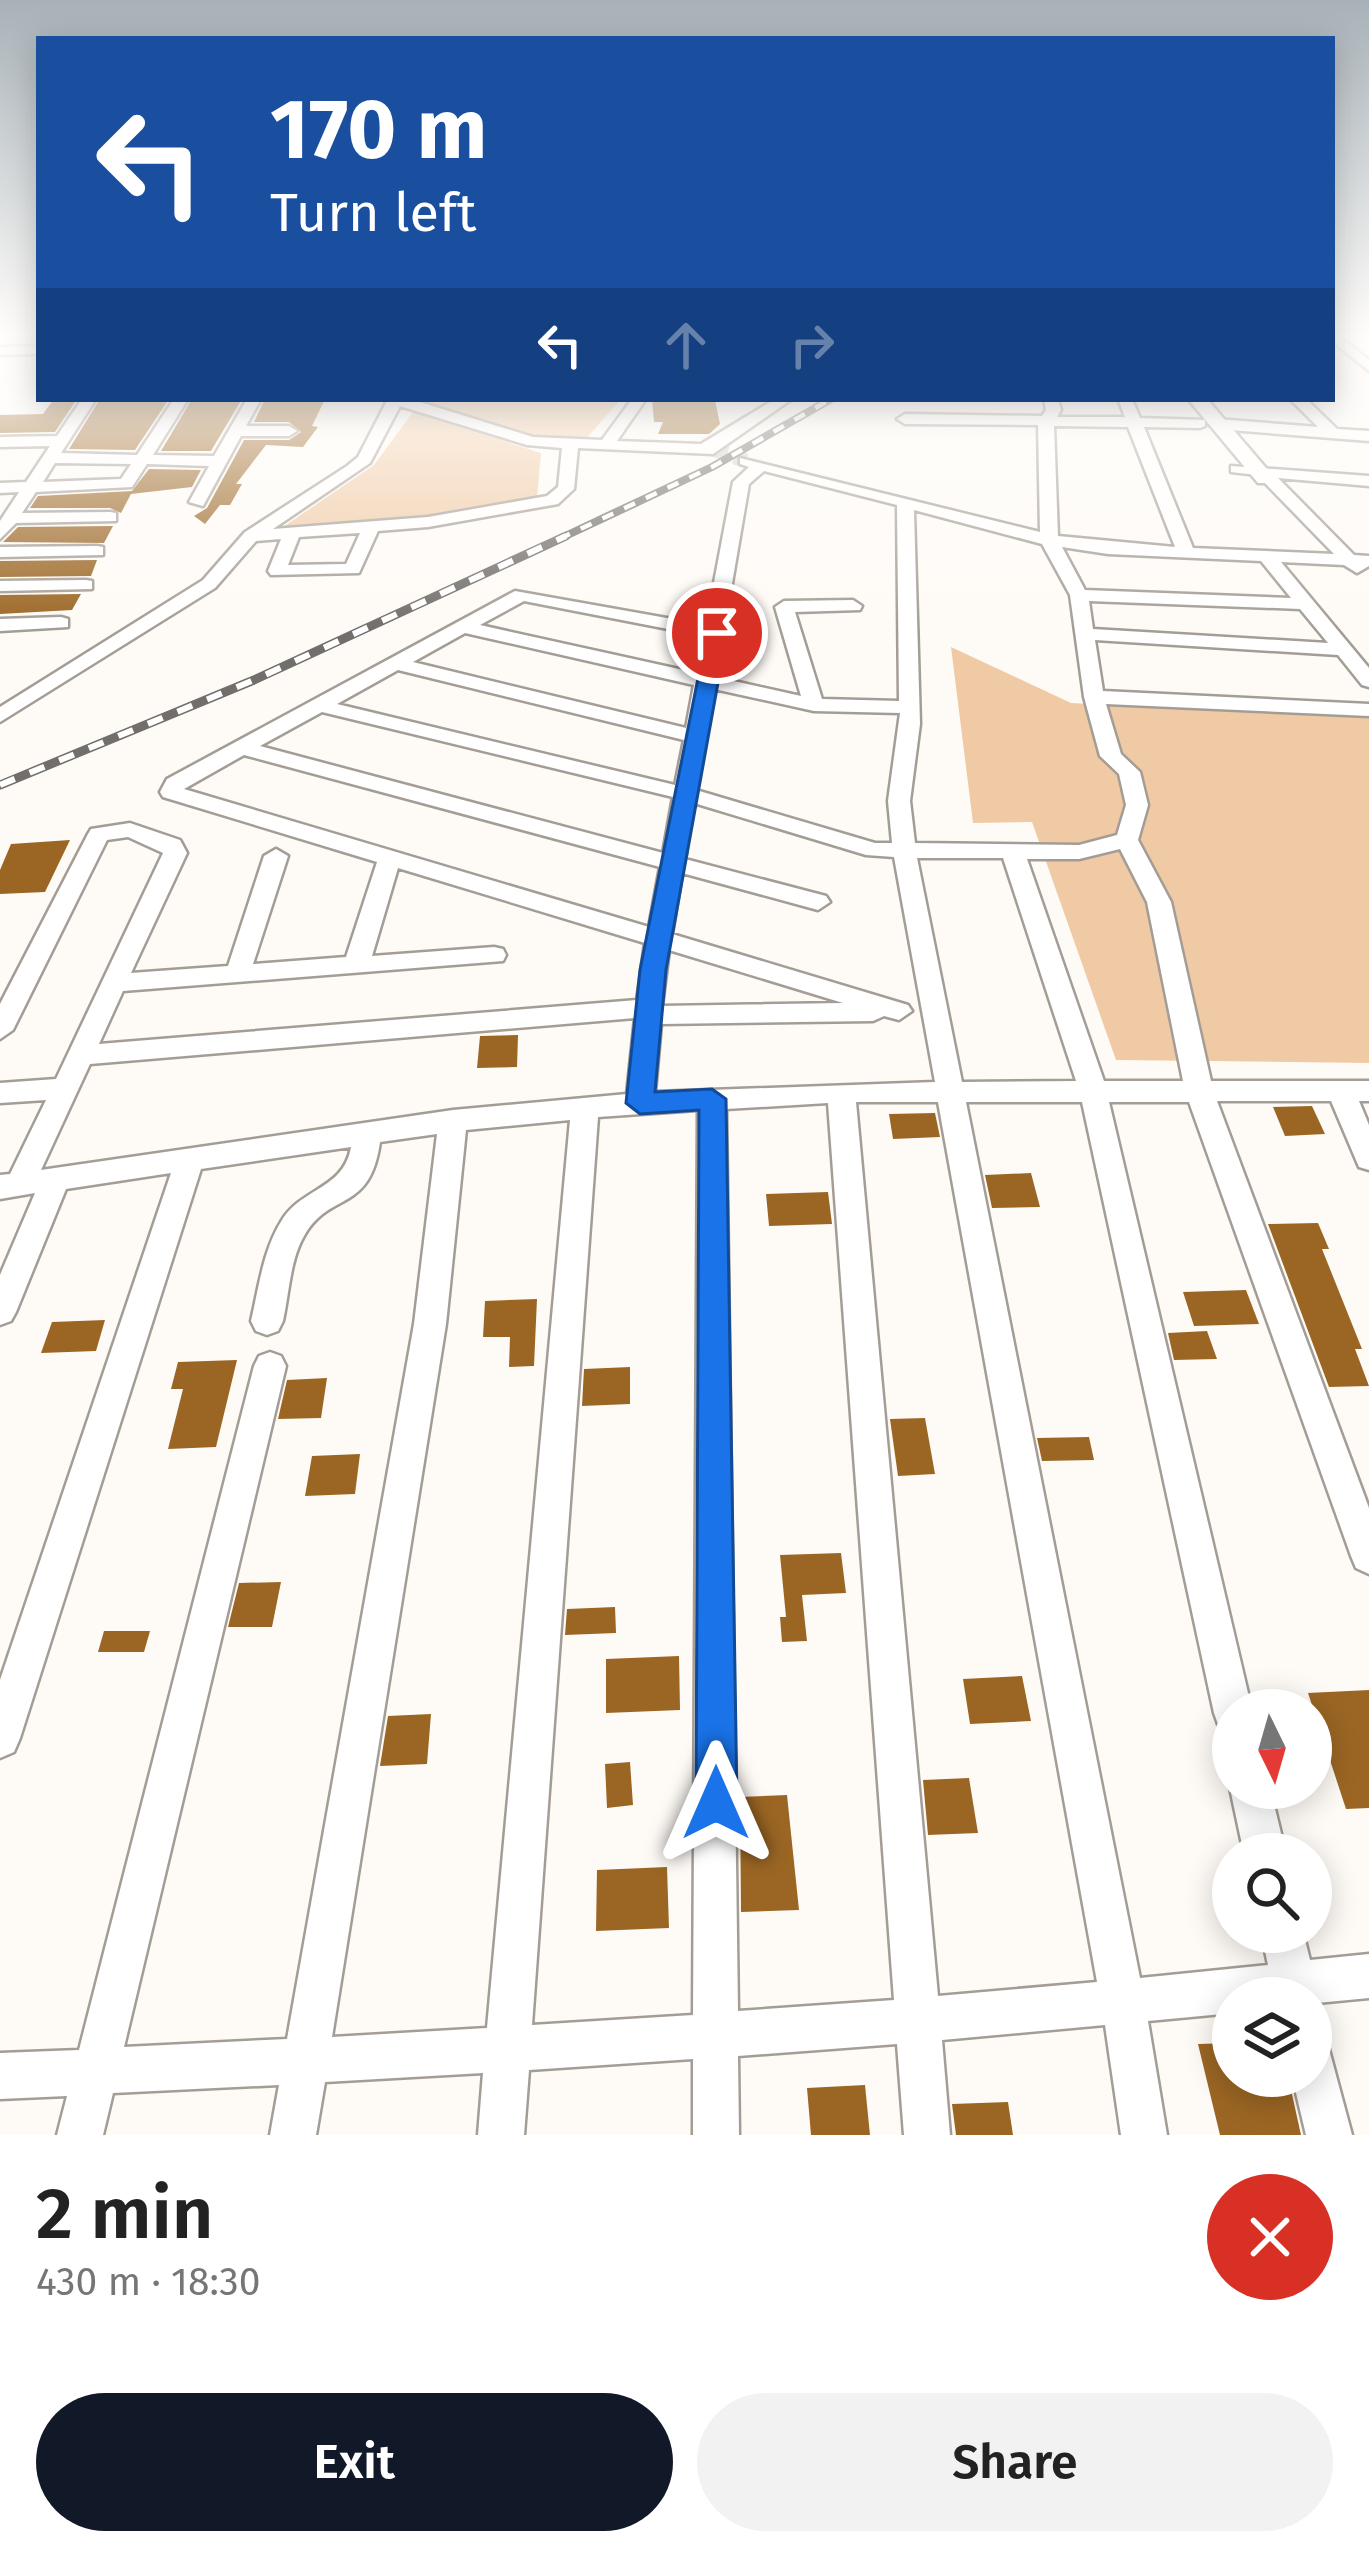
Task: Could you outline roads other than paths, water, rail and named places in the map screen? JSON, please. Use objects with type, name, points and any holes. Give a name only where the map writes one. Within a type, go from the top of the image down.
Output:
[{"type":"street","points":[[0,534],[68,431]]},
{"type":"street","points":[[0,491],[123,485],[160,431]]},
{"type":"street","points":[[197,502],[237,431],[289,431]]},
{"type":"street","points":[[0,716],[209,584],[251,536],[364,460],[379,431]]},
{"type":"street","points":[[496,431],[570,447],[710,448],[728,431]]},
{"type":"street","points":[[606,445],[616,431]]},
{"type":"street","points":[[1046,431],[1049,540],[1079,595],[1094,697],[1111,756],[1129,772],[1137,805],[1127,840],[1159,902],[1199,1091],[1369,1556]]},
{"type":"street","points":[[1139,431],[1187,554]]},
{"type":"street","points":[[1215,431],[1255,475],[1360,562],[1369,580]]},
{"type":"street","points":[[1295,431],[1369,436]]},
{"type":"street","points":[[1331,431],[1334,434]]},
{"type":"street","points":[[0,442],[61,442]]},
{"type":"street","points":[[251,536],[371,527],[552,500],[566,489],[570,447]]},
{"type":"street","points":[[50,458],[221,461]]},
{"type":"street","points":[[640,1103],[660,935],[741,482],[753,464],[1049,540],[1187,554],[1360,562]]},
{"type":"street","points":[[1255,475],[1369,485]]},
{"type":"street","points":[[905,501],[910,724],[899,801],[905,853],[1123,2001],[1144,2135]]},
{"type":"street","points":[[12,518],[110,517]]},
{"type":"street","points":[[292,533],[277,571],[353,569],[371,527]]},
{"type":"street","points":[[0,552],[97,551]]},
{"type":"street","points":[[1268,559],[1369,681]]},
{"type":"street","points":[[0,586],[86,585]]},
{"type":"street","points":[[717,633],[526,595],[175,784],[172,794],[660,935],[899,1011]]},
{"type":"street","points":[[1079,595],[1304,604]]},
{"type":"street","points":[[814,705],[784,607],[853,606]]},
{"type":"street","points":[[0,625],[61,623]]},
{"type":"street","points":[[466,628],[814,705],[908,706]]},
{"type":"street","points":[[1088,634],[1345,650]]},
{"type":"street","points":[[396,664],[697,737]]},
{"type":"street","points":[[1094,697],[1369,710]]},
{"type":"street","points":[[318,704],[686,794],[874,850],[1079,852],[1127,840]]},
{"type":"street","points":[[242,748],[818,902]]},
{"type":"street","points":[[0,1030],[95,839],[119,829],[172,845],[175,853],[119,983],[10,1186]]},
{"type":"street","points":[[1013,853],[1093,1090],[1228,1689]]},
{"type":"street","points":[[239,970],[276,856]]},
{"type":"street","points":[[357,962],[390,859]]},
{"type":"street","points":[[119,983],[239,970],[494,955]]},
{"type":"street","points":[[82,1055],[650,1012],[933,1012]]},
{"type":"street","points":[[0,1093],[65,1088]]},
{"type":"street","points":[[10,1186],[453,1121],[640,1103],[841,1092],[1355,1091],[1369,1159]]},
{"type":"street","points":[[841,1092],[927,2135]]},
{"type":"street","points":[[712,1099],[716,2135]]},
{"type":"street","points":[[501,2135],[585,1108]]},
{"type":"street","points":[[293,2135],[430,1324],[453,1121]]},
{"type":"street","points":[[267,1321],[291,1231],[309,1209],[355,1184],[364,1169],[367,1132]]},
{"type":"street","points":[[0,1738],[191,1156]]},
{"type":"street","points":[[0,1312],[56,1178]]},
{"type":"street","points":[[80,2135],[270,1366]]},
{"type":"street","points":[[1332,1984],[1369,1976]]},
{"type":"street","points":[[0,2076],[511,2050],[919,2023],[1212,1996]]},
{"type":"street","points":[[1320,2097],[1329,2135]]},
{"type":"tunnel","points":[[713,449],[746,461]]},
{"type":"railway","points":[[559,539],[712,467],[776,431]]},
{"type":"railway","points":[[0,785],[254,680],[566,536]]}]
